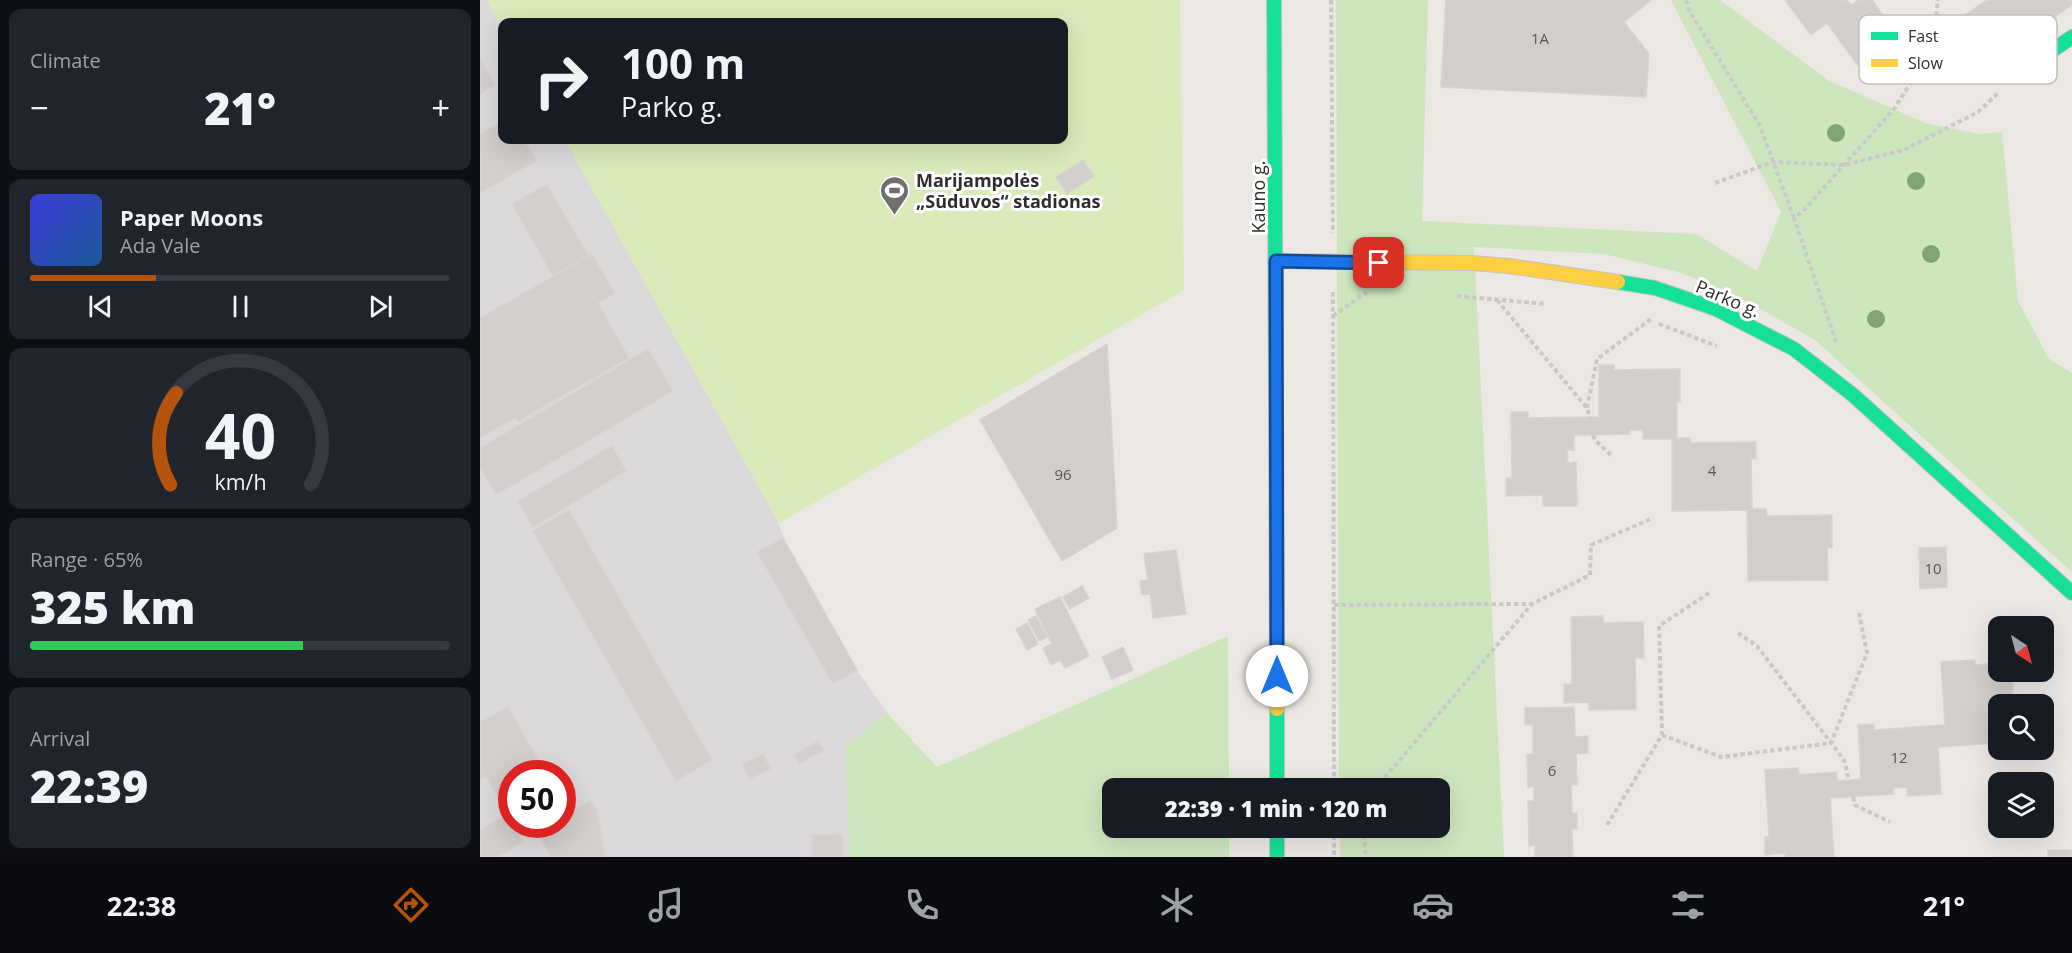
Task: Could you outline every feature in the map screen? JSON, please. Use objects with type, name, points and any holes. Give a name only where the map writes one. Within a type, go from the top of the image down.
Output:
[{"type":"street","name":"Kauno g.","points":[[1274,0],[1277,778]]},
{"type":"street","points":[[2057,47],[2072,37]]},
{"type":"street","name":"Parko g.","points":[[1276,261],[1490,265],[1577,275],[1662,291],[1726,313],[1794,349],[1854,395],[2072,593]]},
{"type":"street","points":[[1277,838],[1277,857]]},
{"type":"path","points":[[1331,0],[1334,778]]},
{"type":"path","points":[[1686,0],[1689,10],[1760,126],[1839,351]]},
{"type":"path","points":[[1936,15],[1938,0]]},
{"type":"path","points":[[1794,218],[1894,109],[1910,84]]},
{"type":"path","points":[[1715,183],[1773,162],[1844,165],[1904,150],[1978,112],[2007,84]]},
{"type":"path","points":[[1490,265],[1496,299],[1587,408],[1590,418]]},
{"type":"path","points":[[1333,315],[1371,290]]},
{"type":"path","points":[[1587,408],[1597,360],[1650,321],[1662,291]]},
{"type":"path","points":[[1454,295],[1553,305]]},
{"type":"path","points":[[1640,318],[1727,351]]},
{"type":"path","points":[[1593,435],[1595,440],[1612,456]]},
{"type":"path","points":[[1384,778],[1532,604],[1590,575],[1591,545],[1653,518]]},
{"type":"path","points":[[1607,825],[1662,735],[1659,626],[1709,593]]},
{"type":"path","points":[[1334,605],[1532,604]]},
{"type":"path","points":[[1831,742],[1867,653],[1859,613]]},
{"type":"path","points":[[1738,633],[1757,646],[1831,742],[1844,760],[1849,780]]},
{"type":"path","points":[[1662,735],[1721,757],[1831,742]]},
{"type":"path","points":[[1853,797],[1855,805],[1890,822]]},
{"type":"path","points":[[1334,838],[1334,857]]},
{"type":"path","points":[[1363,838],[1366,857]]},
{"type":"shaded area","points":[[480,0],[487,0],[498,21],[498,144],[567,144],[779,523],[783,538],[857,670],[887,713],[845,746],[850,857],[480,857]]},
{"type":"green space","name":"Marijampolės „Sūduvos“ stadionas","points":[[487,0],[1180,0],[1184,290],[779,523],[567,144],[1068,144],[1068,18],[498,18],[498,21]]},
{"type":"green space","points":[[1336,0],[1428,0],[1422,221],[1696,234],[1757,271],[1781,212],[1671,0],[1720,0],[1828,80],[1925,123],[1980,134],[2002,132],[2018,301],[2049,359],[2072,373],[2072,572],[1815,340],[1748,302],[1682,273],[1604,254],[1474,247],[1504,857],[1340,857],[1340,838],[1450,838],[1450,778],[1339,778]]},
{"type":"green space","points":[[1228,636],[1229,778],[1102,778],[1102,838],[1229,838],[1229,857],[850,857],[845,746],[887,713],[937,767]]},
{"type":"building","points":[[1446,0],[1649,0],[1624,22],[1649,54],[1646,97],[1441,87]]},
{"type":"building","points":[[1785,0],[1847,0],[1851,5],[1858,0],[1872,0],[1883,15],[1859,15],[1859,67],[1827,23],[1811,35]]},
{"type":"building","points":[[1987,0],[2072,0],[2072,5],[2057,15],[1965,15]]},
{"type":"building","points":[[480,58],[495,85],[480,94]]},
{"type":"building","points":[[498,123],[498,144],[526,144],[536,161],[480,193],[480,134]]},
{"type":"building","points":[[1083,160],[1094,176],[1067,194],[1056,177]]},
{"type":"building","points":[[547,184],[588,256],[553,276],[512,204]]},
{"type":"building","points":[[592,254],[615,293],[598,303],[629,358],[518,421],[516,417],[480,438],[480,318]]},
{"type":"building","points":[[1107,344],[1117,528],[1062,561],[980,420]]},
{"type":"building","points":[[648,349],[673,391],[496,495],[480,467],[480,448]]},
{"type":"building","points":[[1599,365],[1614,365],[1614,370],[1680,369],[1677,438],[1690,438],[1691,443],[1756,442],[1756,459],[1751,459],[1752,509],[1766,509],[1767,516],[1832,515],[1832,548],[1827,547],[1828,580],[1748,581],[1747,510],[1672,511],[1672,439],[1643,439],[1643,430],[1630,430],[1630,434],[1574,435],[1574,450],[1567,450],[1568,463],[1576,462],[1577,506],[1543,506],[1543,495],[1506,496],[1506,478],[1512,478],[1511,412],[1528,412],[1528,418],[1599,417]]},
{"type":"building","points":[[612,446],[626,471],[533,527],[518,501]]},
{"type":"building","points":[[569,510],[712,760],[676,781],[533,531]]},
{"type":"building","points":[[783,538],[857,670],[833,684],[757,552]]},
{"type":"building","points":[[1946,547],[1947,587],[1920,589],[1919,548]]},
{"type":"building","points":[[1176,550],[1186,614],[1153,618],[1150,594],[1142,595],[1140,581],[1148,580],[1144,554]]},
{"type":"building","points":[[1082,586],[1089,598],[1070,609],[1063,597]]},
{"type":"building","points":[[1060,597],[1089,656],[1065,668],[1060,660],[1051,665],[1043,648],[1052,644],[1035,609]]},
{"type":"building","points":[[1036,616],[1047,637],[1039,641],[1028,620]]},
{"type":"building","points":[[1603,616],[1603,623],[1643,622],[1644,658],[1635,658],[1636,709],[1589,710],[1589,702],[1564,703],[1564,684],[1572,684],[1571,617]]},
{"type":"building","points":[[1027,623],[1038,644],[1027,650],[1016,629]]},
{"type":"building","points":[[1123,647],[1133,670],[1112,679],[1102,657]]},
{"type":"building","points":[[1975,660],[1975,665],[1988,664],[1988,682],[2012,682],[2013,694],[1988,694],[1988,744],[1938,747],[1941,794],[1907,796],[1907,787],[1893,788],[1893,794],[1830,798],[1834,857],[1785,857],[1785,853],[1765,855],[1765,837],[1769,837],[1765,770],[1798,768],[1799,775],[1837,772],[1837,781],[1861,779],[1858,725],[1874,724],[1874,730],[1945,725],[1941,662]]},
{"type":"building","points":[[508,707],[538,760],[498,760],[498,798],[486,776],[480,780],[480,722]]},
{"type":"building","points":[[1574,707],[1575,737],[1588,736],[1588,753],[1576,754],[1577,785],[1571,785],[1572,813],[1577,813],[1577,829],[1572,829],[1573,857],[1535,857],[1535,845],[1529,846],[1528,801],[1534,801],[1534,786],[1528,787],[1527,754],[1533,754],[1533,725],[1525,725],[1525,708]]},
{"type":"building","points":[[818,741],[824,750],[799,764],[794,755]]},
{"type":"building","points":[[763,754],[771,769],[750,779],[742,764]]},
{"type":"building","points":[[590,800],[597,810],[605,857],[551,857],[541,838],[576,838],[576,810]]},
{"type":"building","points":[[498,819],[498,838],[522,838],[524,842],[497,857],[480,857],[480,830]]},
{"type":"building","points":[[842,834],[843,857],[812,857],[812,835]]},
{"type":"building","points":[[2048,850],[2072,850],[2072,857],[2048,857]]},
{"type":"traffic: fast","points":[[1274,0],[1276,405]]},
{"type":"traffic: fast","points":[[2057,47],[2072,37]]},
{"type":"traffic: fast","points":[[1618,282],[1655,288],[1716,309],[1794,349],[1853,395],[2072,593]]},
{"type":"traffic: fast","points":[[1277,709],[1277,778]]},
{"type":"traffic: fast","points":[[1277,838],[1277,857]]},
{"type":"traffic: slow","points":[[1276,261],[1472,263],[1618,282]]},
{"type":"traffic: slow","points":[[1276,405],[1277,709]]},
{"type":"place","name":"Marijampolės „Sūduvos“ stadionas","points":[[895,216]]},
{"type":"route","points":[[1277,676],[1276,261],[1379,263]]}]
